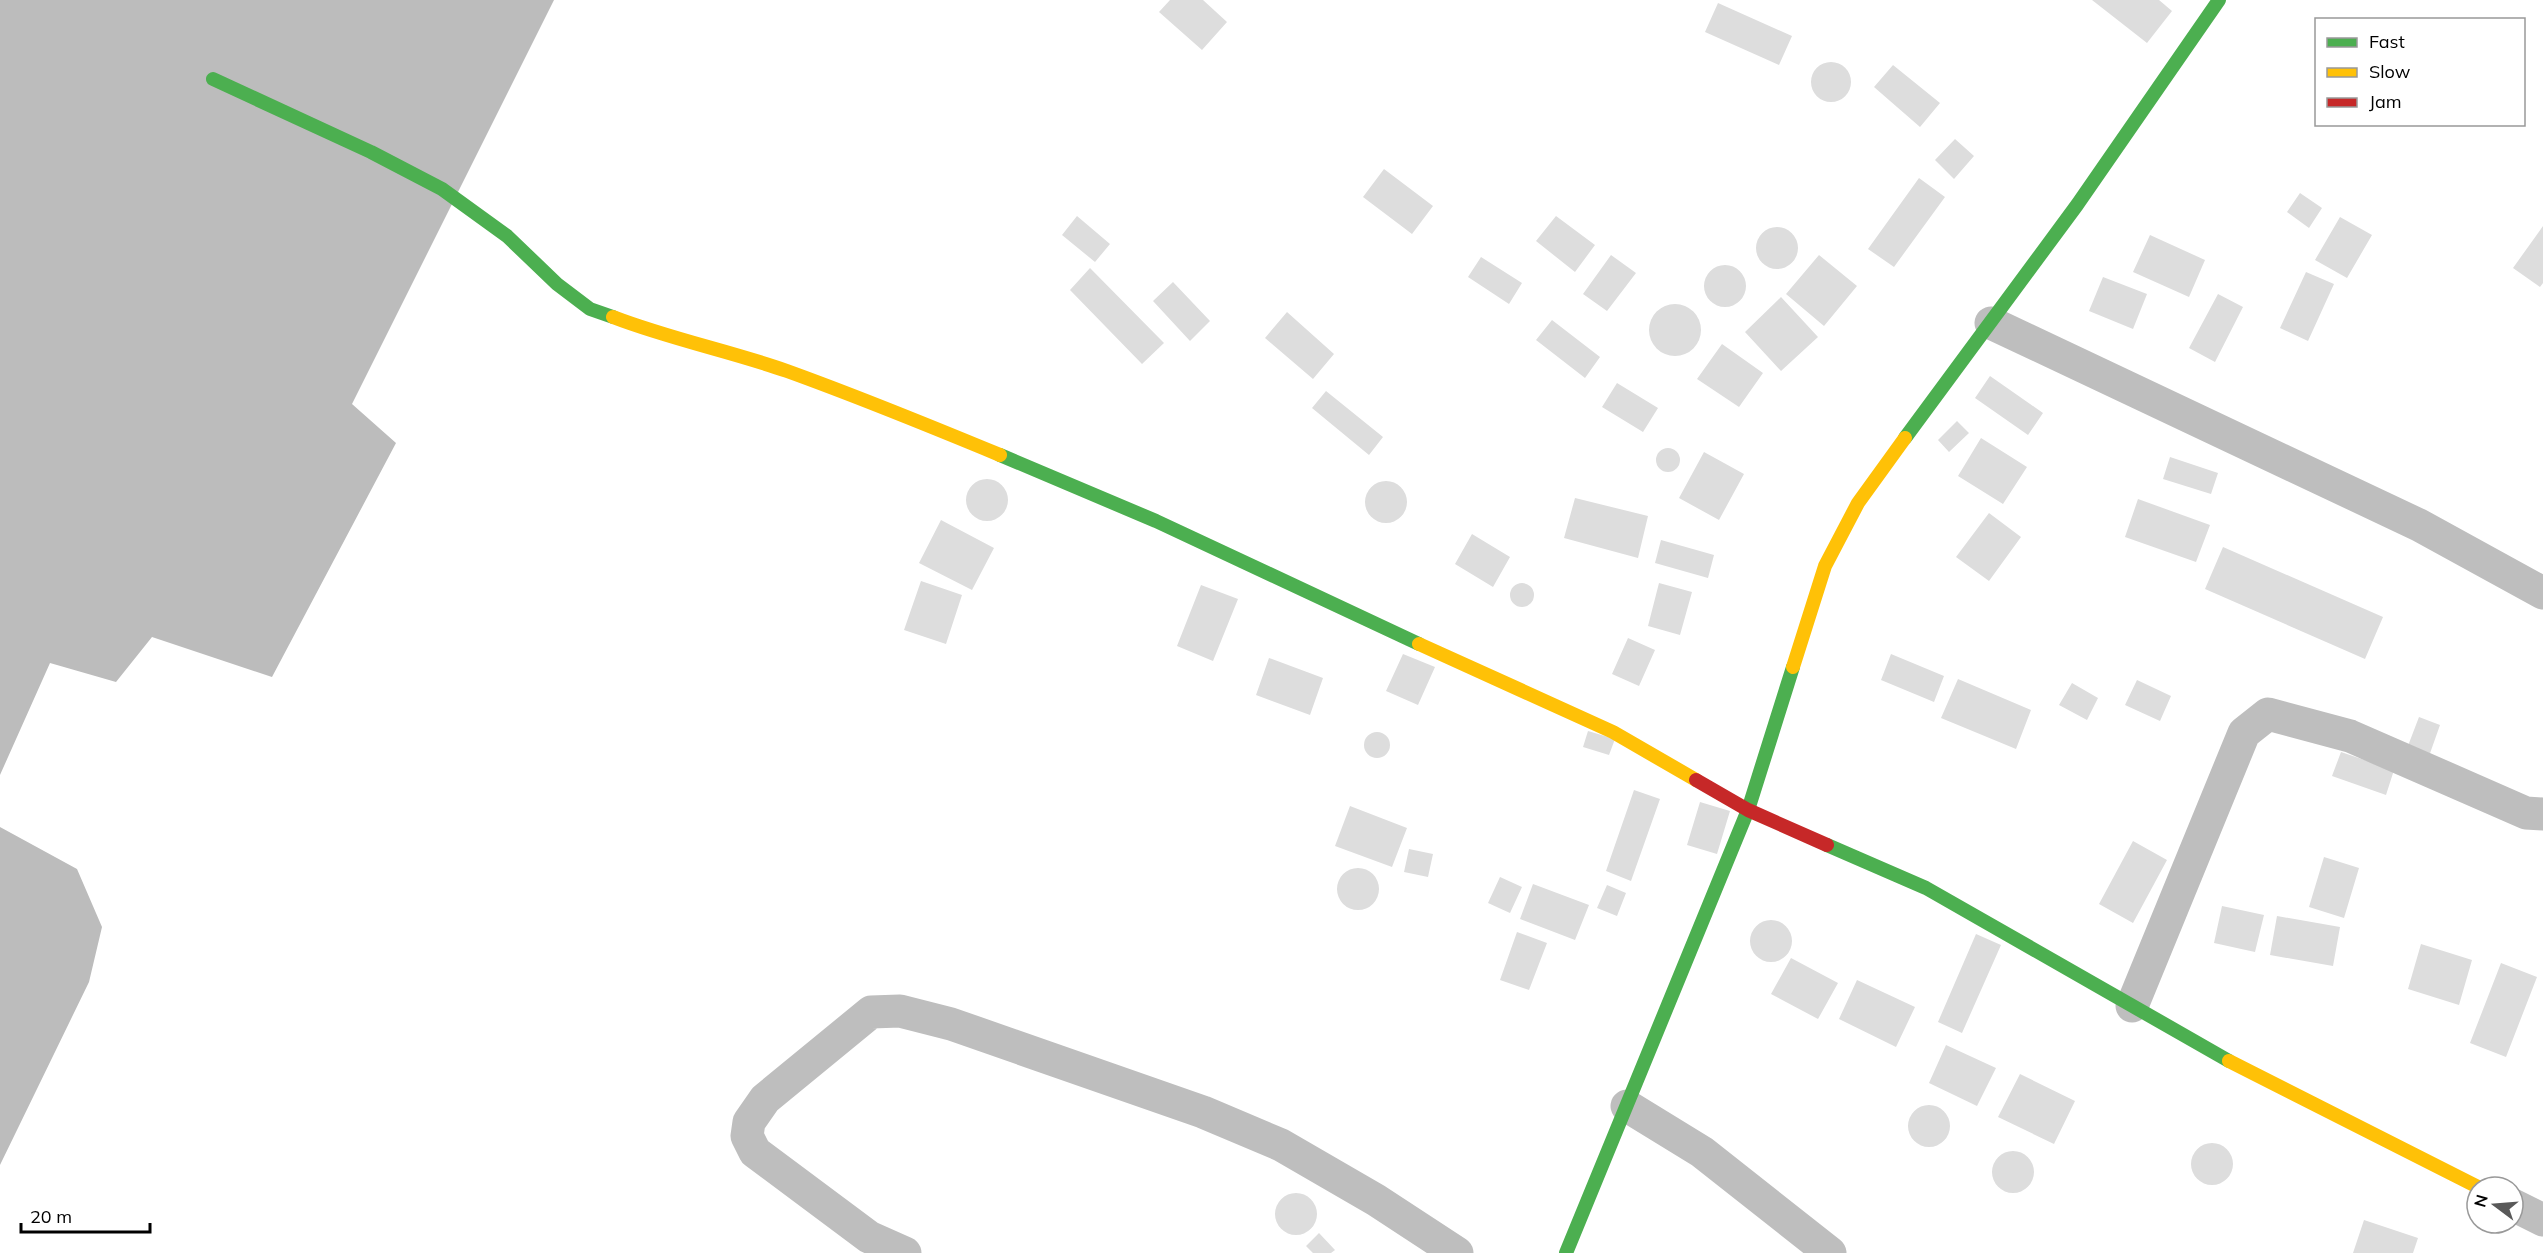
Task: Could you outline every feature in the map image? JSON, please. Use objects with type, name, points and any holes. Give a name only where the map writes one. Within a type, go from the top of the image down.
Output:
[{"type":"street","points":[[1566,1253],[1748,810],[1825,566],[1857,503],[2077,205],[2219,0]]},
{"type":"street","points":[[213,79],[371,152],[442,189],[507,236],[557,284],[590,309],[649,331],[786,371],[926,424],[1156,521],[1312,596],[1613,732],[1748,810],[1926,888],[2223,1058],[2465,1180]]},
{"type":"street","points":[[1991,323],[2419,525],[2543,593]]},
{"type":"street","points":[[2132,1006],[2244,733],[2268,714],[2291,718],[2350,736],[2526,813],[2543,814]]},
{"type":"street","points":[[905,1253],[869,1237],[755,1152],[747,1136],[749,1122],[765,1099],[871,1012],[900,1011],[951,1024],[1203,1112],[1281,1145],[1376,1200],[1457,1253]]},
{"type":"street","points":[[1627,1106],[1702,1152],[1830,1253]]},
{"type":"street","points":[[2525,1211],[2543,1220]]},
{"type":"shaded area","points":[[0,0],[554,0],[352,404],[396,443],[272,677],[152,637],[116,682],[50,663],[0,775]]},
{"type":"shaded area","points":[[0,827],[77,869],[102,927],[89,982],[0,1165]]},
{"type":"building","points":[[1170,0],[1203,0],[1227,22],[1202,50],[1159,12]]},
{"type":"building","points":[[2092,0],[2159,0],[2172,11],[2147,43]]},
{"type":"building","points":[[1718,3],[1792,36],[1779,65],[1705,32]]},
{"type":"building","points":[[1831,62],[1845,68],[1851,82],[1845,96],[1831,102],[1817,96],[1811,82],[1817,68]]},
{"type":"building","points":[[1893,65],[1940,103],[1920,127],[1874,87]]},
{"type":"building","points":[[1955,139],[1974,156],[1954,179],[1935,160]]},
{"type":"building","points":[[1384,169],[1433,206],[1412,234],[1363,197]]},
{"type":"building","points":[[1919,178],[1945,197],[1894,267],[1868,249]]},
{"type":"building","points":[[2300,193],[2322,208],[2309,228],[2287,212]]},
{"type":"building","points":[[1077,216],[1110,244],[1095,262],[1062,235]]},
{"type":"building","points":[[1556,216],[1595,245],[1575,272],[1536,241]]},
{"type":"building","points":[[2340,217],[2372,235],[2347,278],[2315,260]]},
{"type":"building","points":[[2543,226],[2543,283],[2540,287],[2513,268]]},
{"type":"building","points":[[1777,227],[1785,228],[1792,233],[1797,240],[1797,256],[1792,263],[1785,268],[1777,269],[1769,268],[1762,263],[1757,256],[1756,248],[1757,240],[1762,233],[1769,228]]},
{"type":"building","points":[[2150,235],[2205,260],[2189,297],[2133,272]]},
{"type":"building","points":[[1611,255],[1636,273],[1607,311],[1583,294]]},
{"type":"building","points":[[1819,255],[1857,286],[1824,326],[1786,294]]},
{"type":"building","points":[[1481,257],[1522,283],[1509,304],[1468,277]]},
{"type":"building","points":[[1725,265],[1733,266],[1740,271],[1745,278],[1745,294],[1740,301],[1733,306],[1725,307],[1717,306],[1710,301],[1705,294],[1704,286],[1705,278],[1710,271],[1717,266]]},
{"type":"building","points":[[1090,268],[1164,343],[1142,364],[1070,290]]},
{"type":"building","points":[[2306,272],[2334,284],[2308,341],[2280,328]]},
{"type":"building","points":[[2103,277],[2147,294],[2133,329],[2089,311]]},
{"type":"building","points":[[1173,282],[1210,321],[1190,341],[1153,301]]},
{"type":"building","points":[[2218,294],[2243,307],[2215,362],[2189,348]]},
{"type":"building","points":[[1781,297],[1818,337],[1781,371],[1745,332]]},
{"type":"building","points":[[1675,304],[1689,308],[1697,316],[1701,330],[1697,344],[1689,352],[1675,356],[1661,352],[1653,344],[1649,330],[1653,316],[1661,308]]},
{"type":"building","points":[[1287,312],[1334,354],[1313,379],[1265,338]]},
{"type":"building","points":[[1552,320],[1600,357],[1585,378],[1536,340]]},
{"type":"building","points":[[1722,344],[1763,373],[1739,407],[1697,379]]},
{"type":"building","points":[[1990,376],[2043,413],[2028,435],[1975,398]]},
{"type":"building","points":[[1617,383],[1658,408],[1643,432],[1602,407]]},
{"type":"building","points":[[1326,391],[1383,437],[1369,455],[1312,408]]},
{"type":"building","points":[[1957,421],[1969,433],[1949,452],[1938,440]]},
{"type":"building","points":[[1981,438],[2027,467],[2003,504],[1958,476]]},
{"type":"building","points":[[1668,448],[1676,452],[1680,460],[1676,468],[1668,472],[1660,468],[1656,460],[1660,452]]},
{"type":"building","points":[[1704,452],[1744,474],[1719,520],[1679,498]]},
{"type":"building","points":[[2170,457],[2218,473],[2211,494],[2163,479]]},
{"type":"building","points":[[987,479],[995,480],[1002,485],[1007,492],[1007,508],[1002,515],[995,520],[987,521],[979,520],[972,515],[967,508],[966,500],[967,492],[972,485],[979,480]]},
{"type":"building","points":[[1386,481],[1394,482],[1401,487],[1406,494],[1406,510],[1401,517],[1394,522],[1386,523],[1378,522],[1371,517],[1366,510],[1365,502],[1366,494],[1371,487],[1378,482]]},
{"type":"building","points":[[1575,498],[1648,516],[1638,558],[1564,538]]},
{"type":"building","points":[[2138,499],[2210,525],[2196,562],[2125,537]]},
{"type":"building","points":[[1989,513],[2021,537],[1989,581],[1956,557]]},
{"type":"building","points":[[941,520],[994,548],[972,590],[919,563]]},
{"type":"building","points":[[1472,534],[1510,557],[1493,587],[1455,564]]},
{"type":"building","points":[[1661,540],[1714,555],[1708,578],[1655,563]]},
{"type":"building","points":[[2223,547],[2383,617],[2365,659],[2205,589]]},
{"type":"building","points":[[921,581],[962,595],[946,644],[904,630]]},
{"type":"building","points":[[1522,583],[1530,587],[1534,595],[1530,603],[1522,607],[1514,603],[1510,595],[1514,587]]},
{"type":"building","points":[[1659,583],[1692,592],[1680,635],[1648,626]]},
{"type":"building","points":[[1201,585],[1238,599],[1213,661],[1177,646]]},
{"type":"building","points":[[1628,638],[1655,650],[1639,686],[1612,674]]},
{"type":"building","points":[[1403,654],[1435,667],[1418,705],[1386,691]]},
{"type":"building","points":[[1891,654],[1944,676],[1934,702],[1881,680]]},
{"type":"building","points":[[1269,658],[1323,678],[1310,715],[1256,695]]},
{"type":"building","points":[[1958,679],[2031,710],[2016,749],[1941,718]]},
{"type":"building","points":[[2137,680],[2171,696],[2160,721],[2125,705]]},
{"type":"building","points":[[2072,683],[2098,698],[2087,720],[2059,705]]},
{"type":"building","points":[[2419,717],[2440,725],[2428,759],[2406,751]]},
{"type":"building","points":[[1588,731],[1615,739],[1609,755],[1583,747]]},
{"type":"building","points":[[1377,732],[1386,736],[1390,745],[1386,754],[1377,758],[1368,754],[1364,745],[1368,736]]},
{"type":"building","points":[[2341,752],[2394,770],[2386,795],[2332,776]]},
{"type":"building","points":[[1634,790],[1660,799],[1631,881],[1606,871]]},
{"type":"building","points":[[1700,802],[1730,811],[1717,854],[1687,845]]},
{"type":"building","points":[[1350,806],[1407,828],[1392,867],[1335,846]]},
{"type":"building","points":[[2133,841],[2167,860],[2133,923],[2099,904]]},
{"type":"building","points":[[1409,849],[1433,854],[1428,877],[1404,872]]},
{"type":"building","points":[[2324,857],[2359,868],[2344,918],[2309,907]]},
{"type":"building","points":[[1358,868],[1366,869],[1373,874],[1378,881],[1378,897],[1373,904],[1366,909],[1358,910],[1350,909],[1343,904],[1338,897],[1337,889],[1338,881],[1343,874],[1350,869]]},
{"type":"building","points":[[1500,877],[1522,887],[1510,913],[1488,903]]},
{"type":"building","points":[[1533,884],[1589,905],[1575,940],[1520,919]]},
{"type":"building","points":[[1607,885],[1626,893],[1617,916],[1597,908]]},
{"type":"building","points":[[2222,906],[2264,915],[2255,952],[2214,943]]},
{"type":"building","points":[[2277,916],[2340,927],[2333,966],[2270,955]]},
{"type":"building","points":[[1771,920],[1779,921],[1786,926],[1791,933],[1791,949],[1786,956],[1779,961],[1771,962],[1763,961],[1756,956],[1751,949],[1750,941],[1751,933],[1756,926],[1763,921]]},
{"type":"building","points":[[1517,932],[1547,943],[1529,990],[1500,980]]},
{"type":"building","points":[[1976,934],[2001,945],[1962,1033],[1938,1022]]},
{"type":"building","points":[[2421,944],[2472,960],[2459,1005],[2408,989]]},
{"type":"building","points":[[1791,958],[1838,983],[1818,1019],[1771,994]]},
{"type":"building","points":[[2501,963],[2537,977],[2506,1057],[2470,1043]]},
{"type":"building","points":[[1857,980],[1915,1007],[1896,1047],[1839,1019]]},
{"type":"building","points":[[1946,1045],[1996,1068],[1977,1106],[1929,1083]]},
{"type":"building","points":[[2020,1074],[2075,1101],[2054,1144],[1998,1117]]},
{"type":"building","points":[[1929,1105],[1937,1106],[1944,1111],[1949,1118],[1949,1134],[1944,1141],[1937,1146],[1929,1147],[1921,1146],[1914,1141],[1909,1134],[1908,1126],[1909,1118],[1914,1111],[1921,1106]]},
{"type":"building","points":[[2212,1143],[2220,1144],[2227,1149],[2232,1156],[2232,1172],[2227,1179],[2220,1184],[2212,1185],[2204,1184],[2197,1179],[2192,1172],[2191,1164],[2192,1156],[2197,1149],[2204,1144]]},
{"type":"building","points":[[2013,1151],[2021,1152],[2028,1157],[2033,1164],[2033,1180],[2028,1187],[2021,1192],[2013,1193],[2005,1192],[1998,1187],[1993,1180],[1992,1172],[1993,1164],[1998,1157],[2005,1152]]},
{"type":"building","points":[[1296,1193],[1304,1194],[1311,1199],[1316,1206],[1316,1222],[1311,1229],[1304,1234],[1296,1235],[1288,1234],[1281,1229],[1276,1222],[1275,1214],[1276,1206],[1281,1199],[1288,1194]]},
{"type":"building","points":[[2364,1220],[2418,1238],[2413,1253],[2353,1253]]},
{"type":"building","points":[[1319,1233],[1335,1250],[1331,1253],[1313,1253],[1306,1246]]},
{"type":"traffic: fast","points":[[1905,438],[2077,205],[2219,0]]},
{"type":"traffic: fast","points":[[213,79],[371,152],[442,189],[507,236],[557,284],[590,309],[613,317]]},
{"type":"traffic: fast","points":[[1000,455],[1156,521],[1419,644]]},
{"type":"traffic: fast","points":[[1566,1253],[1748,810],[1793,667]]},
{"type":"traffic: fast","points":[[1827,845],[1926,888],[2229,1061]]},
{"type":"traffic: slow","points":[[613,317],[787,371],[1000,455]]},
{"type":"traffic: slow","points":[[1793,667],[1825,566],[1858,503],[1905,438]]},
{"type":"traffic: slow","points":[[1419,644],[1613,732],[1696,780]]},
{"type":"traffic: slow","points":[[2229,1061],[2465,1180]]},
{"type":"traffic: jam","points":[[1696,780],[1748,810],[1827,845]]}]
